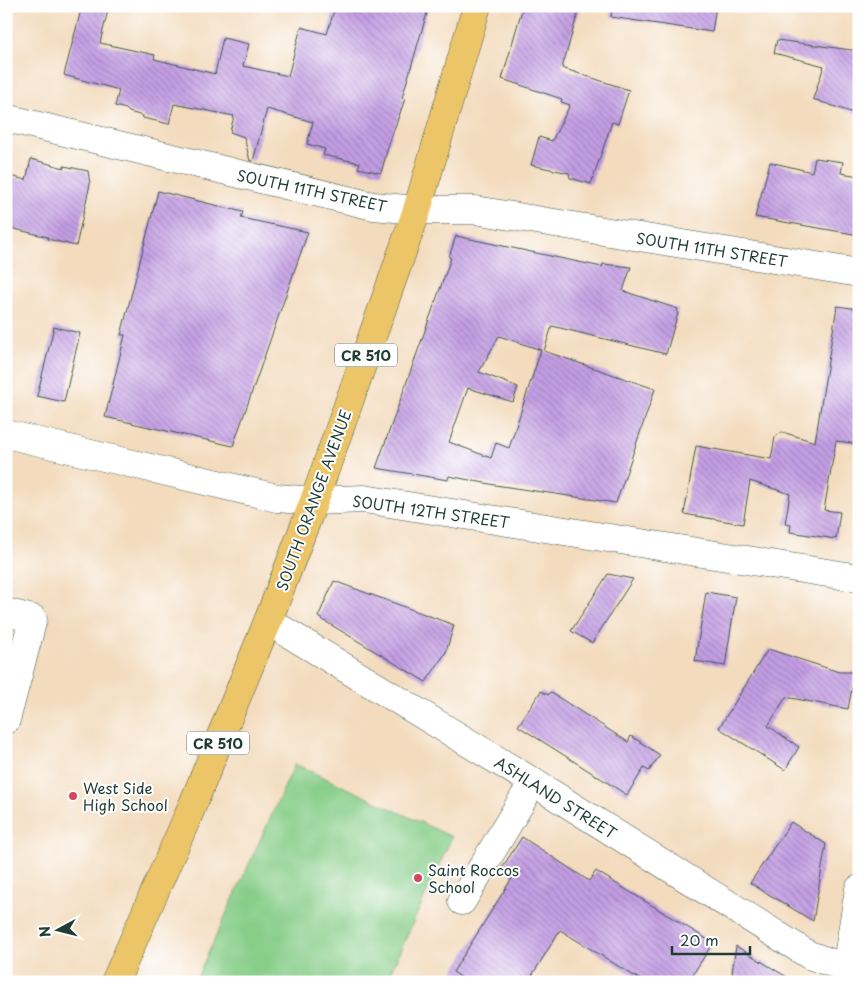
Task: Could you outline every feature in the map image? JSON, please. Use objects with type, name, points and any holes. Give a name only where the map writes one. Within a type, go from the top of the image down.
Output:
[{"type":"main road","name":"SOUTH ORANGE AVENUE","points":[[115,982],[188,816],[268,621],[314,500],[417,210],[477,6]]},
{"type":"street","name":"SOUTH 11TH STREET","points":[[6,118],[373,206],[417,210],[475,210],[859,273]]},
{"type":"street","name":"SOUTH 12TH STREET","points":[[6,434],[270,496],[314,500],[364,499],[859,578]]},
{"type":"street","points":[[6,612],[33,618],[6,720]]},
{"type":"street","name":"ASHLAND STREET","points":[[268,621],[533,782],[809,955],[845,975]]},
{"type":"street","points":[[462,902],[533,782]]},
{"type":"street","points":[[845,975],[859,889]]},
{"type":"green space","points":[[295,764],[452,837],[386,982],[195,982]]},
{"type":"building","points":[[82,6],[94,6],[108,10],[100,43],[155,55],[154,59],[215,74],[223,38],[249,44],[243,66],[288,76],[301,27],[327,34],[335,7],[355,12],[357,6],[429,6],[402,98],[405,99],[381,173],[358,168],[360,163],[323,155],[325,149],[307,144],[313,122],[267,109],[253,161],[250,161],[244,137],[230,132],[234,116],[174,104],[169,124],[143,118],[143,116],[115,106],[119,90],[64,75]]},
{"type":"building","points":[[523,6],[580,6],[562,68],[629,90],[618,124],[612,122],[591,184],[570,178],[569,173],[531,165],[539,137],[552,141],[570,105],[561,102],[562,99],[502,79]]},
{"type":"building","points":[[612,6],[716,6],[712,32],[611,17]]},
{"type":"building","points":[[777,40],[859,51],[859,115],[813,99],[824,66],[774,53]]},
{"type":"building","points":[[815,158],[843,162],[841,173],[859,176],[859,235],[755,217],[770,162],[812,172]]},
{"type":"building","points":[[31,159],[64,168],[64,166],[88,171],[90,184],[76,246],[6,227],[6,175],[26,180]]},
{"type":"building","points":[[158,191],[243,212],[241,218],[308,232],[233,446],[105,417],[125,335],[121,335]]},
{"type":"building","points":[[456,236],[602,267],[603,264],[631,267],[623,291],[678,309],[666,354],[552,326],[544,351],[655,389],[616,503],[495,485],[449,476],[448,480],[376,468],[451,258],[449,257]],"holes":[[[499,336],[541,350],[509,448],[496,443],[491,458],[449,442],[468,388],[513,402],[518,387],[479,372]]]},
{"type":"building","points":[[837,306],[859,309],[859,444],[836,441],[824,510],[840,512],[836,539],[790,532],[791,525],[785,524],[790,494],[750,481],[743,524],[684,514],[696,446],[771,459],[775,437],[782,432],[815,442]]},
{"type":"building","points":[[54,327],[80,333],[64,402],[37,396]]},
{"type":"building","points":[[608,574],[633,579],[592,643],[571,631]]},
{"type":"building","points":[[334,581],[454,625],[446,652],[426,682],[318,617]]},
{"type":"building","points":[[706,592],[736,597],[725,666],[695,661]]},
{"type":"building","points":[[768,649],[839,672],[855,672],[848,709],[786,697],[768,726],[799,747],[785,770],[719,728]]},
{"type":"building","points":[[541,691],[548,695],[550,692],[628,742],[631,736],[660,755],[649,771],[644,768],[627,795],[518,726]]},
{"type":"building","points":[[791,822],[826,844],[813,921],[750,883]]},
{"type":"building","points":[[522,837],[589,881],[596,871],[713,943],[688,982],[644,982],[560,930],[528,982],[468,982],[453,972],[514,875],[502,868]]},
{"type":"building","points":[[736,946],[795,982],[745,982],[732,973]]},
{"type":"place","name":"West Side High School","points":[[73,796]]},
{"type":"place","name":"Saint Roccos School","points":[[418,878]]}]
